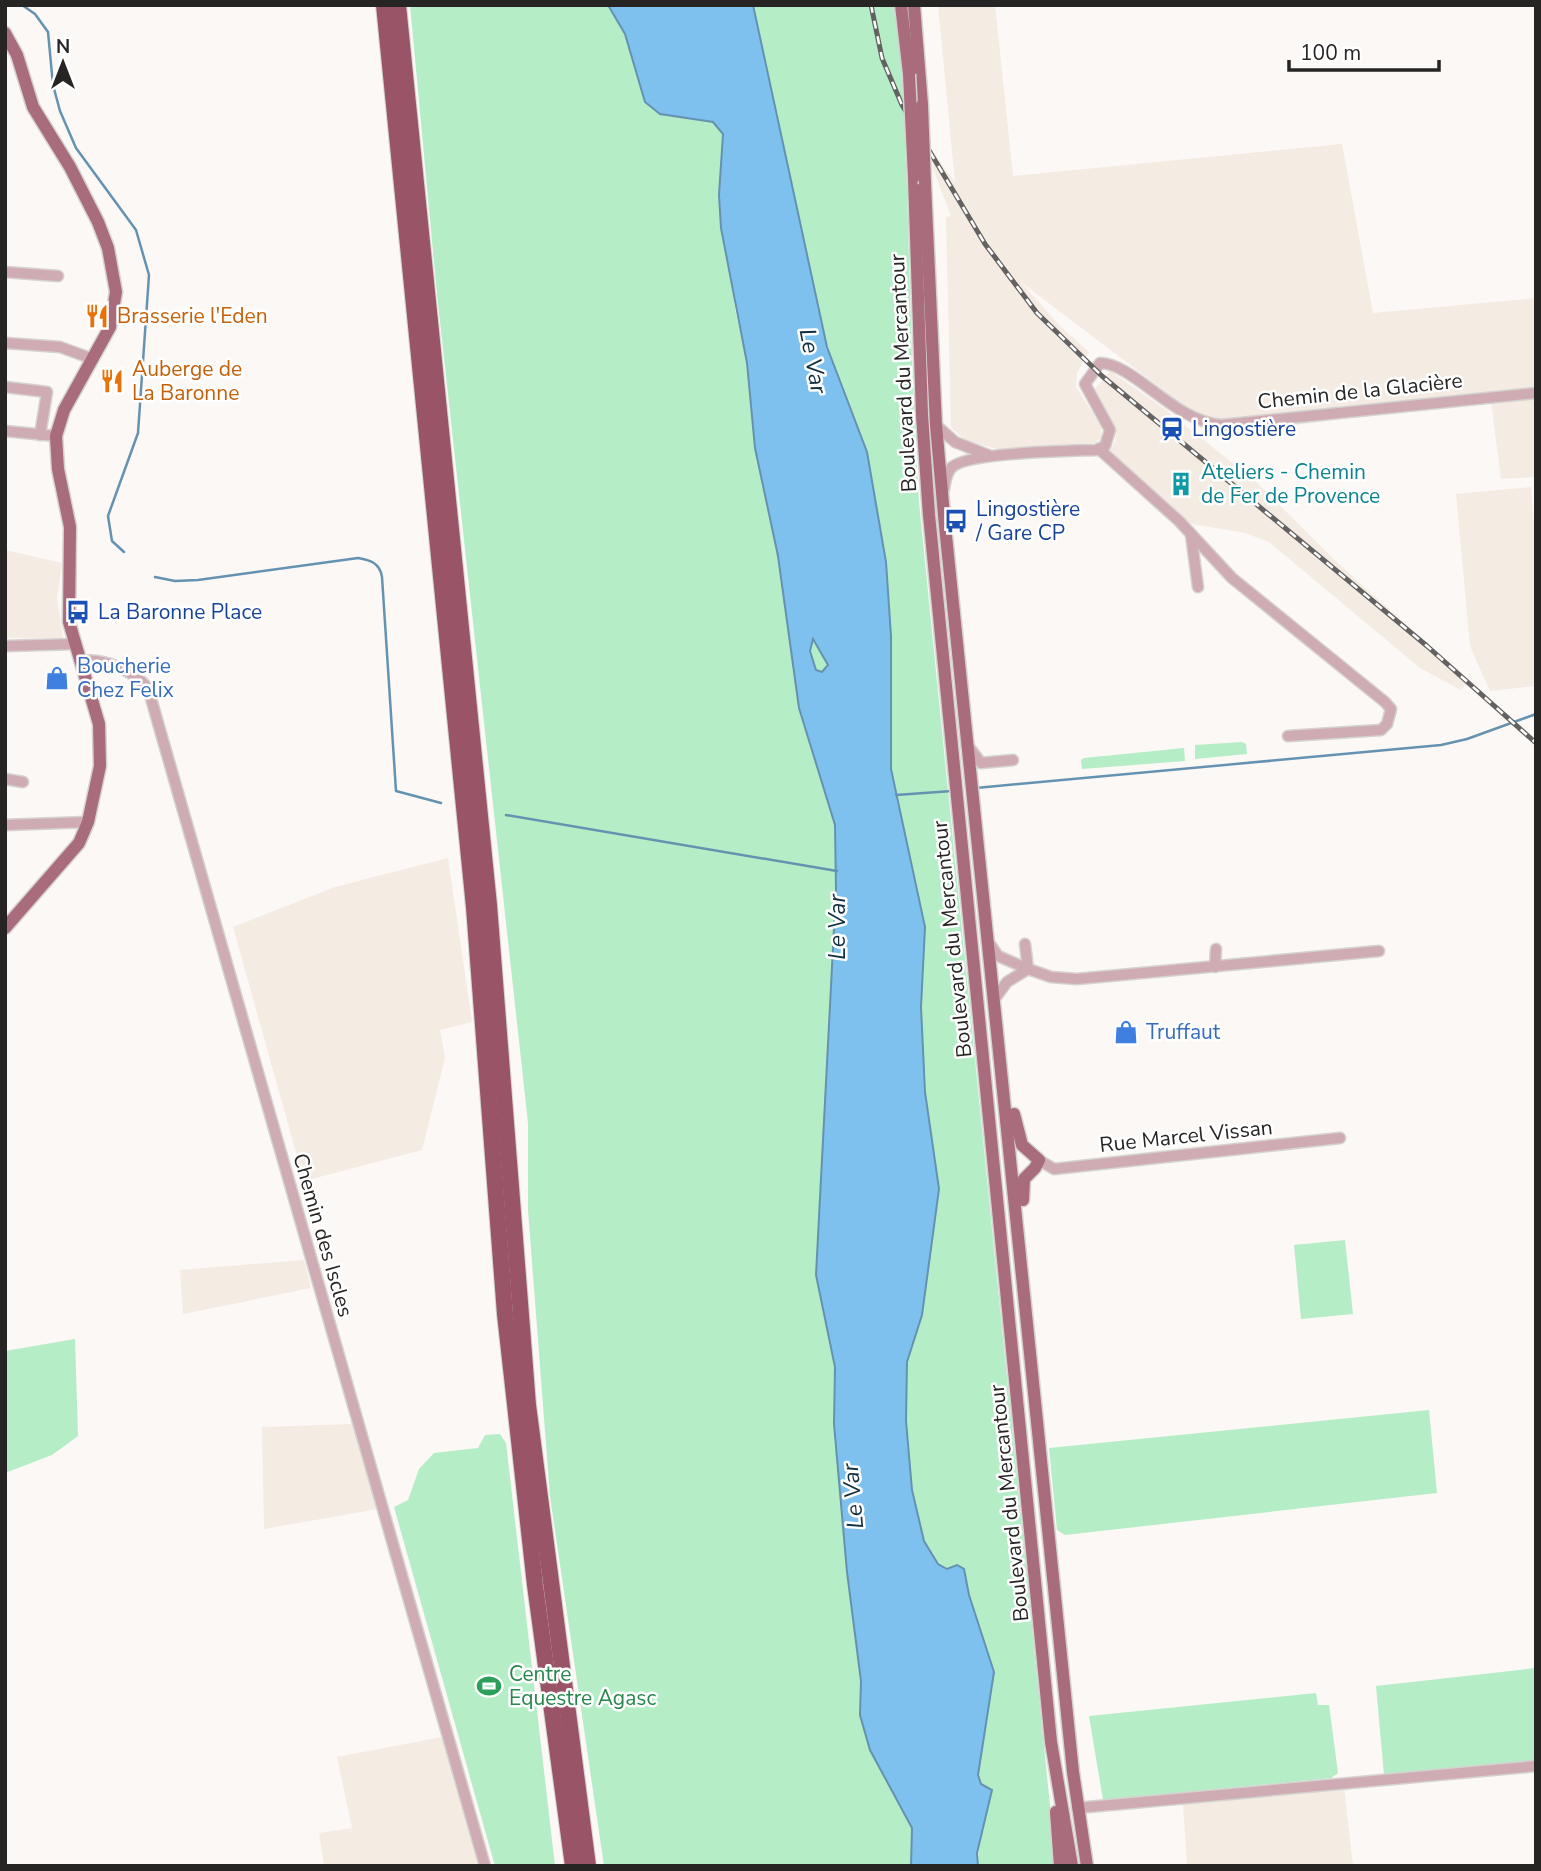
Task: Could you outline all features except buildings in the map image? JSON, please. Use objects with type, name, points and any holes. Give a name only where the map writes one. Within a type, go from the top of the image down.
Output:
[{"type":"highway","points":[[384,5],[473,894],[505,1314],[535,1585],[573,1866]]},
{"type":"highway","points":[[398,5],[489,905],[527,1391],[588,1866]]},
{"type":"main road","name":"Boulevard du Mercantour","points":[[901,5],[919,180],[942,498],[1077,1808],[1087,1866]]},
{"type":"main road","name":"Boulevard du Mercantour","points":[[914,5],[922,104],[919,180],[924,455],[1051,1742],[1072,1866]]},
{"type":"main road","points":[[5,33],[17,55],[33,107],[82,190],[108,248],[116,292],[115,312],[93,359],[64,410],[56,436],[58,469],[71,527],[67,608],[101,736],[100,766],[88,822],[79,843],[5,928]]},
{"type":"main road","points":[[1002,1084],[1010,1096],[1022,1145],[1038,1160],[1035,1168],[1024,1179],[1024,1212],[1019,1232]]},
{"type":"main road","points":[[1051,1742],[1060,1866]]},
{"type":"main road","points":[[1077,1808],[1094,1866]]},
{"type":"street","points":[[5,272],[58,275]]},
{"type":"street","points":[[5,343],[60,347],[93,359]]},
{"type":"street","name":"Chemin de la Glacière","points":[[1099,449],[1108,443],[1110,430],[1085,384],[1100,363],[1124,372],[1196,421],[1221,425],[1536,393]]},
{"type":"street","points":[[5,387],[47,392],[40,435]]},
{"type":"street","points":[[936,425],[955,442],[990,456]]},
{"type":"street","points":[[5,431],[56,436]]},
{"type":"street","points":[[942,498],[951,468],[960,462],[990,456],[1099,449],[1191,535],[1232,578],[1391,709],[1390,718],[1381,730],[1288,736]]},
{"type":"street","points":[[1191,535],[1198,587]]},
{"type":"street","points":[[5,646],[75,644]]},
{"type":"street","name":"Chemin des Iscles","points":[[80,662],[100,662],[134,675],[148,688],[485,1866]]},
{"type":"street","points":[[968,747],[981,763],[1013,760]]},
{"type":"street","points":[[5,779],[23,782]]},
{"type":"street","points":[[5,825],[88,822]]},
{"type":"street","points":[[988,941],[998,956],[1028,969],[1051,977],[1077,979],[1379,951]]},
{"type":"street","points":[[1026,944],[1028,969]]},
{"type":"street","points":[[1215,967],[1216,949]]},
{"type":"street","points":[[993,1001],[1007,982],[1028,969]]},
{"type":"street","name":"Rue Marcel Vissan","points":[[1038,1160],[1054,1169],[1340,1138]]},
{"type":"street","points":[[1077,1808],[1536,1766]]},
{"type":"shaded area","points":[[938,5],[995,5],[1013,176],[1342,144],[1373,313],[1536,298],[1536,477],[1501,479],[1491,401],[1221,434],[1021,282],[1060,326],[1089,352],[1077,373],[1076,387],[1101,426],[1101,437],[1096,443],[999,449],[968,442],[951,428],[946,217],[951,216],[933,169],[932,152],[955,182]]},
{"type":"shaded area","name":"Lingostière","points":[[1110,371],[1162,407],[1254,480],[1341,566],[1469,681],[1461,690],[1420,668],[1269,542],[1245,533],[1186,523],[1170,506],[1107,454],[1115,442],[1116,433],[1094,390]]},
{"type":"shaded area","points":[[1531,487],[1536,550],[1536,686],[1490,691],[1470,646],[1456,494]]},
{"type":"shaded area","points":[[5,550],[62,563],[57,598],[63,638],[5,638]]},
{"type":"shaded area","points":[[448,858],[472,1022],[440,1030],[445,1058],[422,1150],[304,1181],[233,927],[335,887]]},
{"type":"shaded area","points":[[304,1260],[311,1288],[183,1314],[180,1270]]},
{"type":"shaded area","points":[[354,1424],[378,1509],[264,1529],[262,1427]]},
{"type":"shaded area","points":[[442,1737],[481,1866],[324,1866],[319,1833],[352,1828],[337,1757]]},
{"type":"shaded area","points":[[1344,1787],[1353,1866],[1187,1866],[1183,1804]]},
{"type":"green space","points":[[410,5],[608,5],[625,34],[637,70],[688,118],[713,121],[723,134],[721,172],[735,309],[747,363],[755,448],[778,556],[799,708],[835,825],[836,890],[816,1275],[835,1367],[834,1424],[847,1572],[861,1681],[860,1715],[870,1750],[912,1828],[911,1866],[604,1866],[550,1496],[528,1210],[528,1123],[437,294]]},
{"type":"green space","points":[[753,5],[894,5],[903,96],[919,502],[1056,1866],[978,1866],[981,1784],[978,1775],[994,1672],[969,1595],[964,1569],[947,1569],[938,1564],[924,1541],[912,1491],[906,1421],[907,1362],[922,1315],[939,1189],[925,1092],[921,1007],[925,927],[891,769],[891,636],[886,562],[867,452],[827,347]]},
{"type":"green space","points":[[813,639],[828,665],[822,672],[816,670],[810,651]]},
{"type":"green space","points":[[1246,744],[1247,754],[1195,759],[1195,745]]},
{"type":"green space","points":[[1184,748],[1185,761],[1082,769],[1081,760],[1084,758]]},
{"type":"green space","points":[[1345,1240],[1353,1314],[1301,1319],[1294,1245]]},
{"type":"green space","points":[[75,1339],[78,1436],[52,1455],[5,1473],[5,1351]]},
{"type":"green space","points":[[1429,1410],[1437,1493],[1065,1535],[1057,1530],[1049,1448]]},
{"type":"green space","name":"Centre Equestre Agasc","points":[[500,1434],[506,1443],[555,1866],[495,1866],[394,1507],[408,1500],[419,1469],[434,1453],[478,1448],[485,1435]]},
{"type":"green space","points":[[1536,1668],[1536,1762],[1384,1775],[1376,1686]]},
{"type":"green space","points":[[1316,1693],[1318,1705],[1329,1705],[1338,1773],[1331,1778],[1103,1800],[1089,1716]]},
{"type":"water","name":"Le Var","points":[[608,5],[753,5],[827,347],[867,452],[886,562],[891,636],[891,769],[925,927],[921,1007],[925,1092],[939,1189],[922,1315],[907,1362],[906,1421],[912,1490],[924,1541],[938,1564],[947,1569],[957,1565],[964,1569],[969,1595],[994,1672],[978,1775],[981,1784],[992,1790],[977,1853],[978,1866],[911,1866],[912,1828],[870,1750],[860,1715],[861,1681],[847,1572],[834,1424],[835,1367],[816,1275],[836,890],[835,825],[799,708],[778,556],[755,448],[747,363],[721,228],[719,195],[723,134],[713,122],[660,114],[645,102],[625,34]],"holes":[[[813,639],[828,665],[822,672],[816,670],[810,651]]]},
{"type":"waterway","points":[[22,5],[35,14],[48,32],[53,85],[60,111],[76,148],[136,230],[149,275],[138,433],[108,516],[112,541],[124,552]]},
{"type":"waterway","points":[[155,577],[175,581],[198,580],[358,558],[374,563],[382,577],[396,791],[441,803]]},
{"type":"waterway","points":[[976,788],[1441,745],[1467,739],[1536,714]]},
{"type":"waterway","points":[[896,795],[952,791]]},
{"type":"waterway","points":[[506,815],[837,871]]},
{"type":"railway","points":[[871,5],[882,58],[902,105],[985,244],[1037,313],[1102,376],[1427,646],[1536,743]]},
{"type":"place","name":"Brasserie l'Eden","points":[[97,316]]},
{"type":"place","name":"Auberge de La Baronne","points":[[112,381]]},
{"type":"place","name":"Lingostière","points":[[1172,429]]},
{"type":"place","name":"Ateliers - Chemin de Fer de Provence","points":[[1181,484]]},
{"type":"place","name":"Lingostière / Gare CP","points":[[956,521]]},
{"type":"place","name":"La Baronne Place","points":[[78,612]]},
{"type":"place","name":"Boucherie Chez Felix","points":[[57,678]]},
{"type":"place","name":"Truffaut","points":[[1126,1032]]},
{"type":"place","name":"Centre Equestre Agasc","points":[[489,1686]]}]
